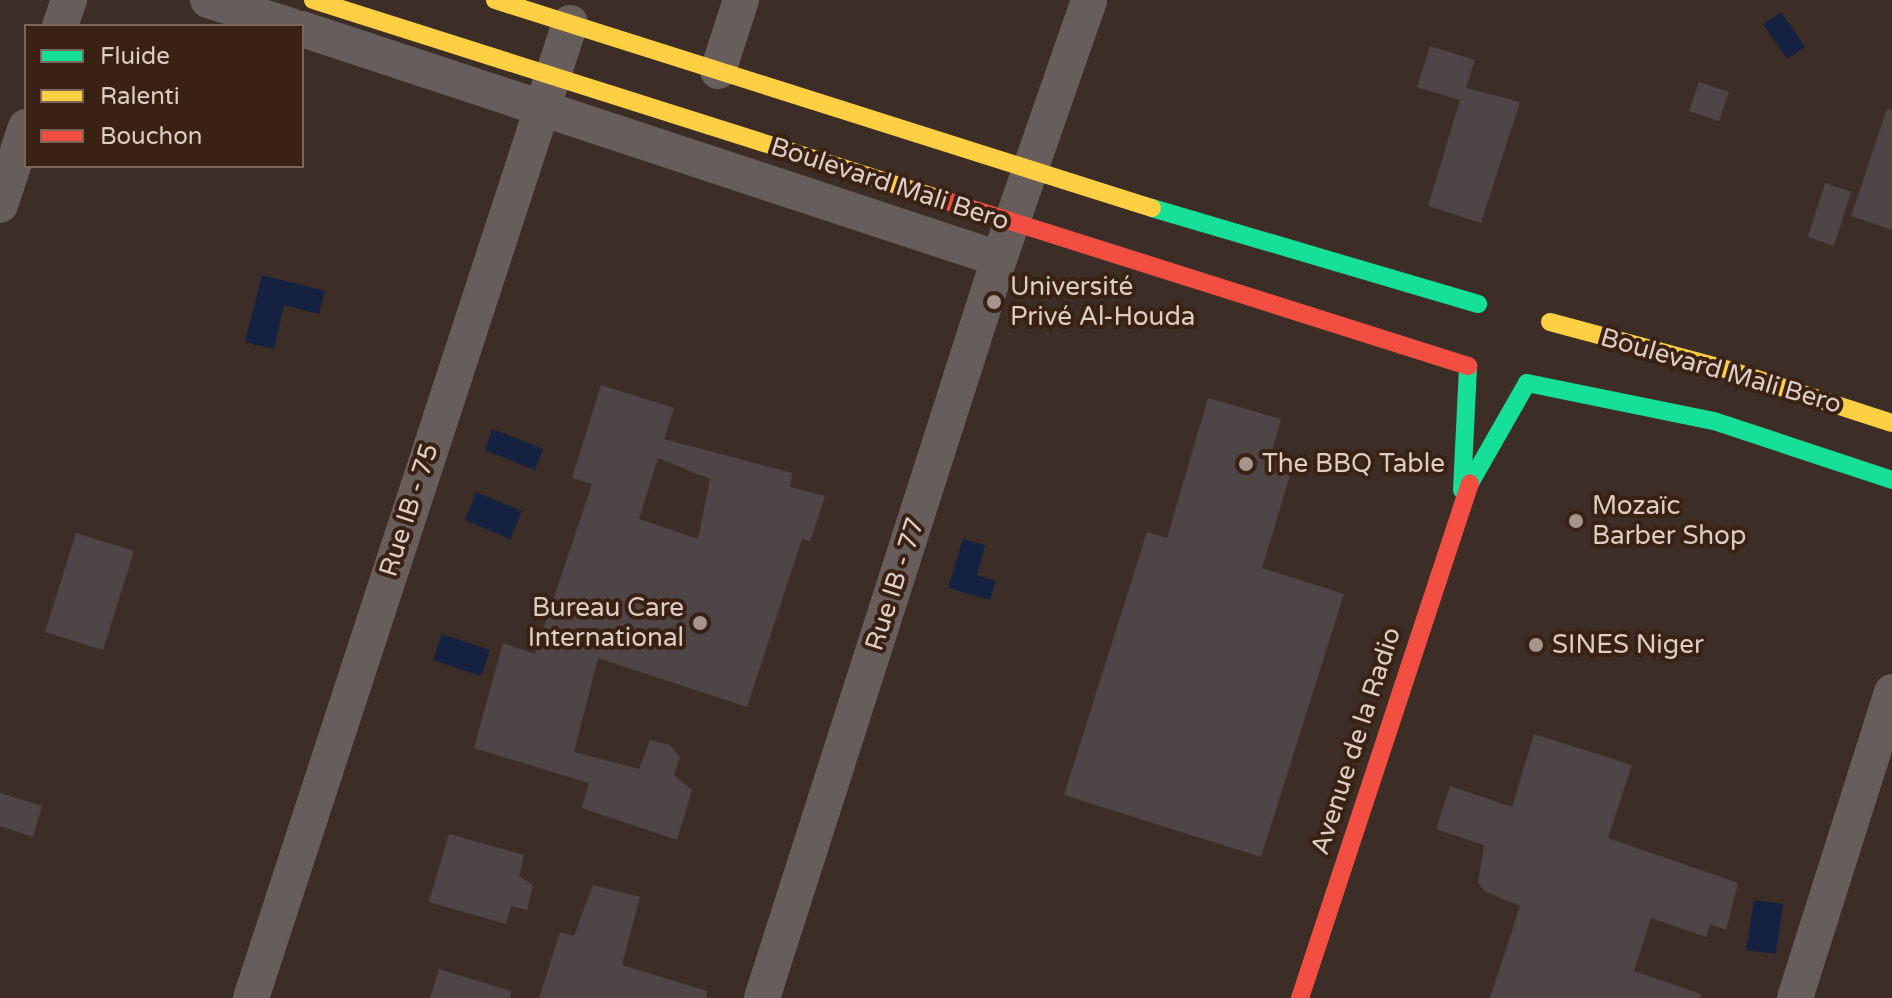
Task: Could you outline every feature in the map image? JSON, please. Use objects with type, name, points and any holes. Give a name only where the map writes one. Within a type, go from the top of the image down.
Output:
[{"type":"main road","name":"Boulevard Mali Bero","points":[[313,0],[546,89],[1014,224],[1468,366],[1462,333],[1486,300],[1031,172],[495,0]]},
{"type":"main road","points":[[1461,500],[1527,383],[1550,357],[1550,322],[1534,304]]},
{"type":"main road","name":"Boulevard Mali Bero","points":[[1550,322],[1729,370],[1892,423]]},
{"type":"main road","points":[[1468,366],[1495,384],[1527,383]]},
{"type":"main road","points":[[1461,500],[1468,366]]},
{"type":"main road","name":"Boulevard Mali Bero","points":[[1527,383],[1714,421],[1892,480]]},
{"type":"main road","name":"Avenue de la Radio","points":[[1300,998],[1461,500]]},
{"type":"street","points":[[61,24],[69,0]]},
{"type":"street","points":[[208,0],[285,24]]},
{"type":"street","points":[[718,71],[741,0]]},
{"type":"street","name":"Rue IB - 77","points":[[762,998],[999,259],[1014,224],[1089,0]]},
{"type":"street","name":"Rue IB - 75","points":[[251,998],[570,23]]},
{"type":"street","name":"Boulevard Mali Bero","points":[[304,29],[546,89],[999,259]]},
{"type":"street","points":[[0,205],[24,133]]},
{"type":"street","points":[[1795,998],[1892,692]]},
{"type":"water","points":[[1781,12],[1805,47],[1787,59],[1763,24]]},
{"type":"water","points":[[262,275],[325,291],[319,314],[284,305],[274,349],[245,342]]},
{"type":"water","points":[[492,429],[543,449],[535,470],[485,450]]},
{"type":"water","points":[[476,492],[522,511],[510,539],[465,520]]},
{"type":"water","points":[[963,539],[985,545],[977,575],[996,581],[990,600],[948,588]]},
{"type":"water","points":[[442,634],[490,650],[481,676],[433,660]]},
{"type":"water","points":[[1754,900],[1783,904],[1776,954],[1746,950]]},
{"type":"building","points":[[1430,46],[1475,60],[1466,88],[1520,102],[1481,223],[1428,206],[1460,100],[1417,87]]},
{"type":"building","points":[[1699,82],[1729,92],[1719,121],[1689,111]]},
{"type":"building","points":[[1887,109],[1892,110],[1892,230],[1851,216]]},
{"type":"building","points":[[1825,183],[1851,192],[1834,246],[1808,237]]},
{"type":"building","points":[[601,385],[674,408],[664,439],[792,473],[790,487],[825,496],[810,542],[802,539],[747,707],[598,658],[574,752],[639,769],[650,740],[670,745],[680,757],[674,775],[692,790],[677,840],[582,808],[589,783],[474,748],[503,643],[535,654],[592,484],[572,478]],"holes":[[[658,458],[710,479],[698,539],[639,519]]]},
{"type":"building","points":[[1208,398],[1281,419],[1271,455],[1294,462],[1262,568],[1344,594],[1261,857],[1064,795],[1147,532],[1167,538]]},
{"type":"building","points":[[76,533],[134,551],[103,650],[45,632]]},
{"type":"building","points":[[1534,734],[1632,765],[1608,838],[1738,883],[1726,930],[1710,924],[1706,937],[1651,918],[1634,971],[1701,994],[1700,998],[1490,998],[1520,906],[1484,891],[1478,882],[1484,845],[1436,829],[1450,786],[1512,807]]},
{"type":"building","points":[[0,793],[42,806],[33,837],[0,826]]},
{"type":"building","points":[[449,834],[524,855],[519,876],[533,885],[527,910],[511,906],[506,924],[429,902]]},
{"type":"building","points":[[593,885],[640,897],[622,965],[707,991],[706,998],[539,998],[560,932],[574,936]]},
{"type":"building","points":[[439,969],[511,991],[510,998],[430,998]]},
{"type":"traffic: fast","points":[[1152,208],[1478,304]]},
{"type":"traffic: fast","points":[[1462,490],[1468,366]]},
{"type":"traffic: fast","points":[[1470,483],[1527,383]]},
{"type":"traffic: fast","points":[[1527,383],[1714,421],[1892,480]]},
{"type":"traffic: slow","points":[[313,0],[947,201]]},
{"type":"traffic: slow","points":[[495,0],[1152,208]]},
{"type":"traffic: slow","points":[[1550,322],[1729,370],[1892,423]]},
{"type":"traffic: jam","points":[[947,201],[1468,366]]},
{"type":"traffic: jam","points":[[1300,998],[1470,483]]},
{"type":"place","name":"Université Privé Al-Houda","points":[[994,302]]},
{"type":"place","name":"The BBQ Table","points":[[1246,464]]},
{"type":"place","name":"Mozaïc Barber Shop","points":[[1576,521]]},
{"type":"place","name":"Bureau Care International","points":[[700,623]]},
{"type":"place","name":"SINES Niger","points":[[1536,645]]}]
